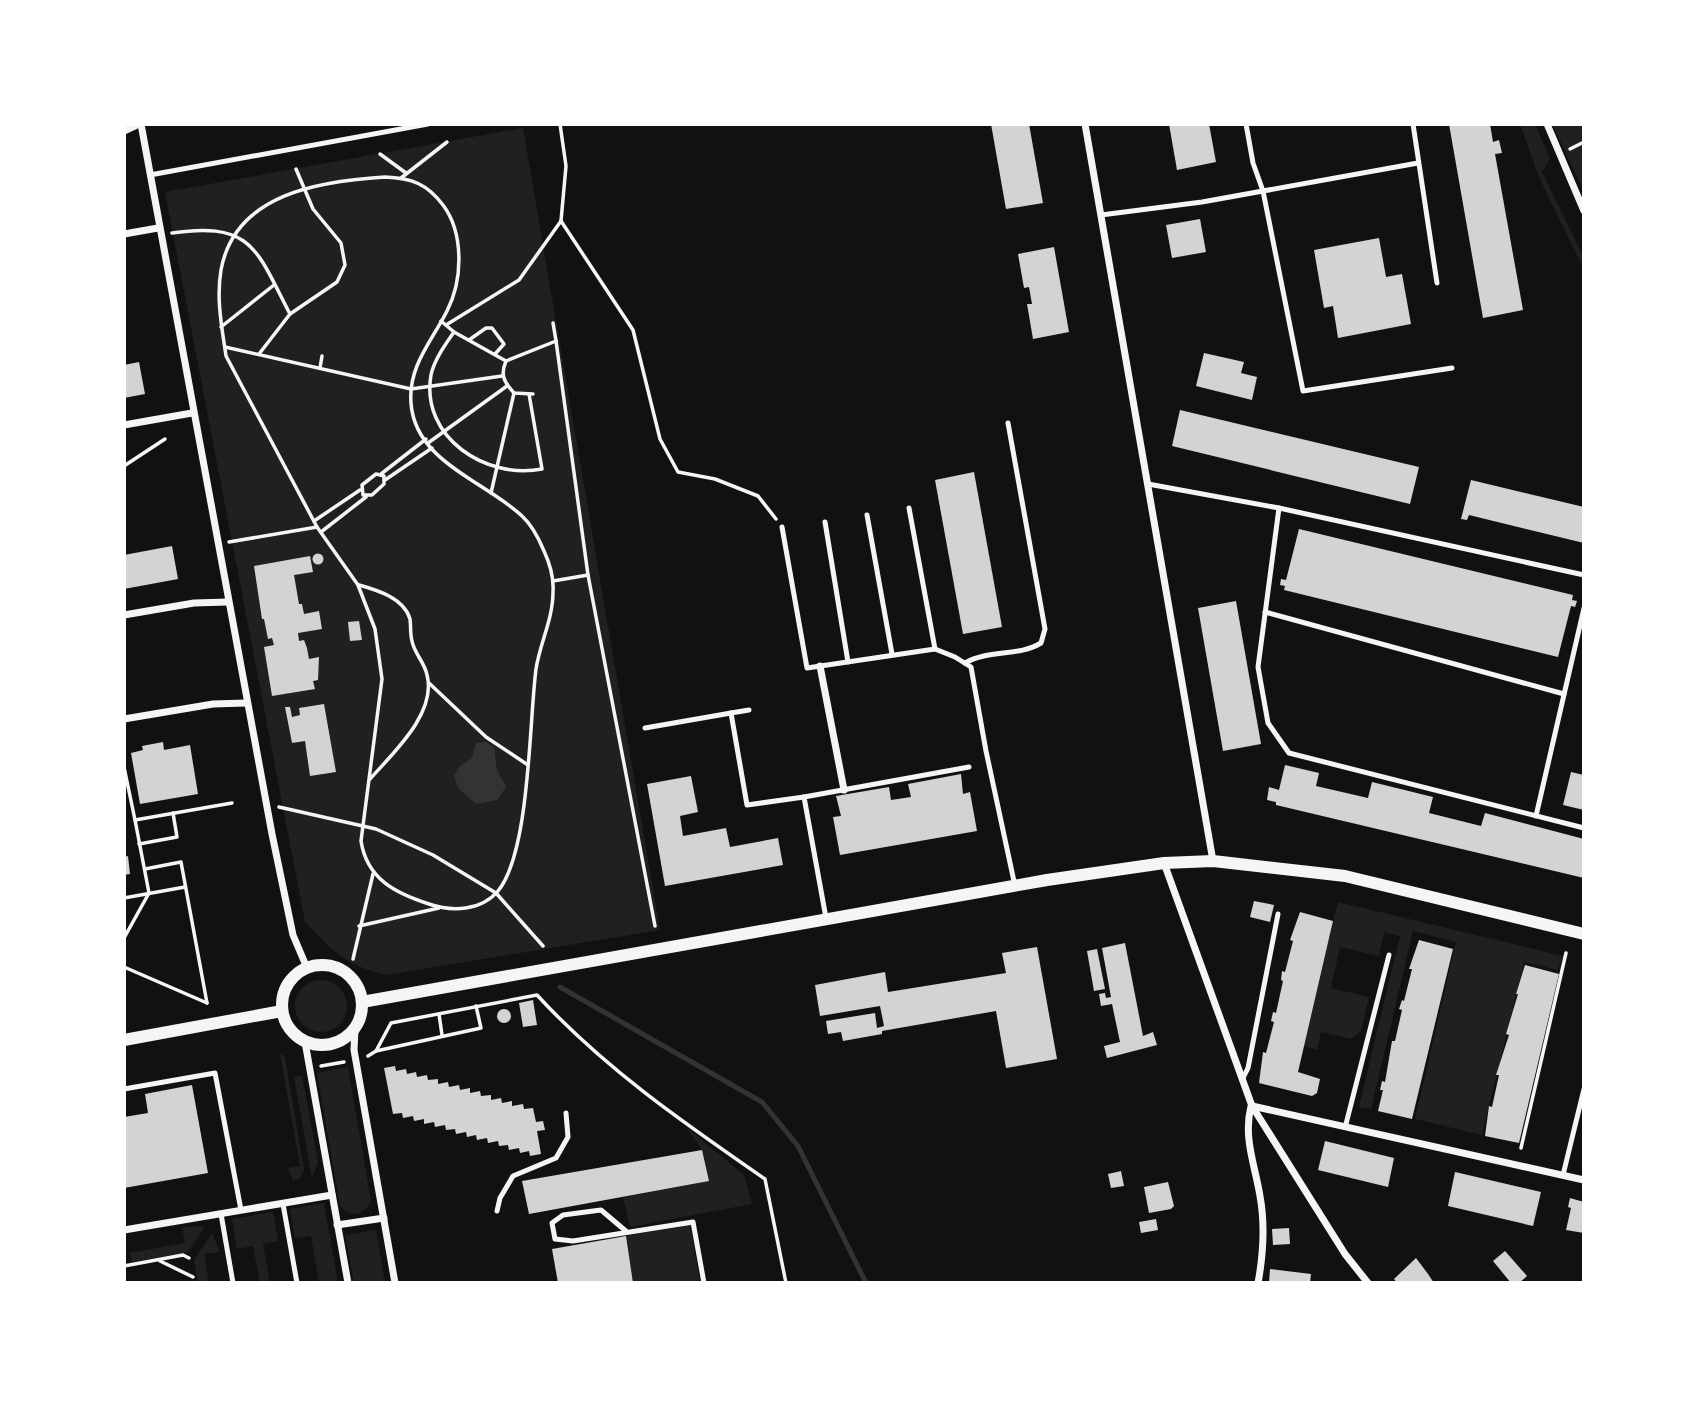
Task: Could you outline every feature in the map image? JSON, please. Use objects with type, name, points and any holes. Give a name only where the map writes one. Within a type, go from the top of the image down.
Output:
[{"type":"street","points":[[124,131],[140,124],[246,703],[293,935],[307,968]]},
{"type":"street","points":[[1085,124],[1213,861]]},
{"type":"street","points":[[1547,124],[1584,211]]},
{"type":"street","points":[[124,234],[159,231]]},
{"type":"street","points":[[124,425],[192,413]]},
{"type":"street","points":[[124,615],[194,603],[228,602]]},
{"type":"street","points":[[820,666],[844,790]]},
{"type":"street","points":[[124,719],[213,704],[246,703]]},
{"type":"street","points":[[362,1002],[826,918],[1164,863],[1213,861],[1345,876],[1584,934]]},
{"type":"street","points":[[1164,863],[1252,1106],[1345,1254],[1368,1283]]},
{"type":"street","points":[[355,1028],[337,1042],[315,1045],[304,1042],[286,1024],[282,1012],[282,998],[295,974],[307,968],[332,966],[353,979],[362,1002],[355,1028],[354,1050],[395,1283]]},
{"type":"street","points":[[124,1040],[282,1012]]},
{"type":"street","points":[[304,1042],[348,1283]]},
{"type":"street","points":[[1252,1106],[1584,1180]]},
{"type":"street","points":[[1252,1106],[1247,1121],[1248,1142],[1261,1199],[1258,1283]]},
{"type":"street","points":[[124,1230],[332,1195]]},
{"type":"street","points":[[337,1225],[384,1218]]},
{"type":"lane","points":[[150,175],[428,124]]},
{"type":"lane","points":[[1246,124],[1253,163],[1263,191],[1303,391],[1452,368]]},
{"type":"lane","points":[[1413,124],[1437,283]]},
{"type":"lane","points":[[1101,215],[1263,191],[1418,163]]},
{"type":"lane","points":[[965,663],[986,653],[1034,647],[1041,643],[1045,629],[1008,423]]},
{"type":"lane","points":[[1148,484],[1279,508],[1584,575]]},
{"type":"lane","points":[[909,508],[935,649]]},
{"type":"lane","points":[[1279,508],[1258,667],[1268,723],[1289,753],[1584,828]]},
{"type":"lane","points":[[867,515],[892,654]]},
{"type":"lane","points":[[825,522],[848,662]]},
{"type":"lane","points":[[782,527],[807,668],[935,649],[971,667],[1015,886]]},
{"type":"lane","points":[[1536,816],[1584,607]]},
{"type":"lane","points":[[1265,612],[1564,694]]},
{"type":"lane","points":[[645,728],[749,710]]},
{"type":"lane","points":[[731,713],[747,805],[969,767]]},
{"type":"lane","points":[[804,797],[826,918]]},
{"type":"lane","points":[[1242,1080],[1248,1068],[1278,914]]},
{"type":"lane","points":[[1346,1125],[1390,955]]},
{"type":"lane","points":[[124,1089],[215,1073],[240,1210]]},
{"type":"lane","points":[[1563,1175],[1584,1089]]},
{"type":"lane","points":[[497,1211],[500,1198],[513,1176],[556,1158],[568,1137],[566,1114]]},
{"type":"lane","points":[[282,1203],[297,1283]]},
{"type":"lane","points":[[627,1232],[601,1210],[563,1215],[552,1223],[555,1239],[573,1241],[693,1222],[704,1283]]},
{"type":"lane","points":[[221,1214],[233,1283]]},
{"type":"path","points":[[446,325],[526,274],[561,221],[566,166],[560,124]]},
{"type":"path","points":[[401,178],[447,142]]},
{"type":"path","points":[[1568,150],[1584,142]]},
{"type":"path","points":[[380,154],[406,173]]},
{"type":"path","points":[[259,354],[290,314],[337,282],[345,265],[341,243],[319,217],[302,188],[296,169]]},
{"type":"path","points":[[359,926],[439,908],[457,909],[477,905],[496,893],[511,868],[528,765],[536,671],[552,605],[553,581],[543,549],[530,524],[491,493],[465,477],[432,447],[413,416],[411,389],[421,354],[449,307],[456,274],[458,232],[449,212],[427,187],[401,178],[366,178],[302,188],[268,204],[236,235],[221,272],[221,327],[226,356],[317,527],[358,585],[375,629],[382,679],[362,826],[363,854],[373,874],[393,889],[439,908]]},
{"type":"path","points":[[561,221],[632,330],[660,439],[678,472],[715,479],[758,496],[782,527]]},
{"type":"path","points":[[159,231],[201,230],[236,235],[259,253],[290,314]]},
{"type":"path","points":[[221,327],[274,285]]},
{"type":"path","points":[[442,321],[454,332],[506,361]]},
{"type":"path","points":[[553,323],[588,575],[655,926]]},
{"type":"path","points":[[469,341],[486,328],[492,328],[503,344],[495,354]]},
{"type":"path","points":[[454,332],[433,367],[430,387],[434,409],[443,432],[471,457],[497,469],[542,469],[531,394],[514,393],[507,386],[502,376],[506,361]]},
{"type":"path","points":[[506,361],[556,341]]},
{"type":"path","points":[[225,347],[411,389],[502,376]]},
{"type":"path","points":[[320,369],[322,356]]},
{"type":"path","points":[[314,521],[360,490],[369,477],[381,474],[507,386]]},
{"type":"path","points":[[491,493],[514,393]]},
{"type":"path","points":[[124,466],[165,439]]},
{"type":"path","points":[[321,532],[367,496],[376,493],[386,480],[432,447]]},
{"type":"path","points":[[381,474],[386,480]]},
{"type":"path","points":[[360,490],[367,496]]},
{"type":"path","points":[[216,544],[317,527]]},
{"type":"path","points":[[553,581],[588,575]]},
{"type":"path","points":[[358,585],[388,596],[404,608],[410,619],[412,642],[427,672],[429,683],[428,699],[420,714],[369,781]]},
{"type":"path","points":[[429,683],[486,737],[528,765]]},
{"type":"path","points":[[124,767],[149,893],[124,938]]},
{"type":"path","points":[[135,820],[232,803]]},
{"type":"path","points":[[277,807],[362,826],[421,850],[496,893],[543,946]]},
{"type":"path","points":[[139,844],[177,837],[173,813]]},
{"type":"path","points":[[124,967],[207,1003],[181,862],[144,869]]},
{"type":"path","points":[[353,959],[373,874]]},
{"type":"path","points":[[124,898],[185,887]]},
{"type":"path","points":[[1521,1148],[1566,953]]},
{"type":"path","points":[[376,1051],[391,1023],[537,995],[566,1027],[650,1099],[765,1179],[786,1283]]},
{"type":"path","points":[[360,1059],[376,1051],[481,1028],[476,1006]]},
{"type":"path","points":[[439,1014],[442,1035]]},
{"type":"path","points":[[315,1067],[347,1062]]},
{"type":"path","points":[[124,1266],[183,1255],[189,1258]]},
{"type":"path","points":[[158,1260],[193,1278]]},
{"type":"shaded area","points":[[1520,124],[1535,124],[1550,159],[1542,172],[1584,258],[1584,270],[1539,177]]},
{"type":"shaded area","points":[[1552,124],[1584,124],[1584,191]]},
{"type":"shaded area","points":[[523,128],[660,930],[386,975],[350,962],[305,922],[165,192]]},
{"type":"shaded area","points":[[486,742],[494,748],[497,770],[506,787],[497,800],[476,804],[459,789],[454,776],[460,766],[472,758],[476,743]]},
{"type":"shaded area","points":[[1338,902],[1563,956],[1558,970],[1524,962],[1482,1135],[1415,1119],[1456,942],[1413,931],[1371,1109],[1359,1107],[1400,936],[1384,932],[1379,956],[1340,947],[1331,988],[1369,997],[1361,1031],[1351,1039],[1321,1032],[1317,1050],[1303,1046]]},
{"type":"shaded area","points":[[321,980],[331,982],[339,988],[345,996],[345,1016],[339,1024],[331,1030],[321,1032],[311,1030],[303,1024],[297,1016],[295,1006],[297,996],[303,988],[311,982]]},
{"type":"shaded area","points":[[280,1053],[285,1057],[304,1170],[300,1178],[293,1181],[288,1168],[300,1166]]},
{"type":"shaded area","points":[[348,1067],[371,1201],[365,1210],[357,1214],[349,1213],[340,1206],[317,1073]]},
{"type":"shaded area","points":[[302,1076],[318,1162],[312,1178],[294,1077]]},
{"type":"shaded area","points":[[686,1127],[744,1175],[752,1204],[630,1227],[623,1197],[709,1181],[702,1150]]},
{"type":"shaded area","points":[[324,1203],[338,1283],[319,1283],[311,1236],[295,1238],[290,1209]]},
{"type":"shaded area","points":[[273,1212],[278,1241],[263,1244],[270,1283],[260,1283],[253,1246],[237,1249],[232,1219]]},
{"type":"shaded area","points":[[690,1225],[700,1283],[633,1283],[626,1236]]},
{"type":"shaded area","points":[[205,1227],[188,1252],[132,1262],[130,1253],[185,1243],[182,1228]]},
{"type":"shaded area","points":[[376,1230],[385,1283],[354,1283],[345,1235]]},
{"type":"shaded area","points":[[212,1233],[220,1252],[204,1254],[209,1283],[198,1283],[194,1260]]},
{"type":"building","points":[[991,124],[1029,124],[1043,203],[1006,209]]},
{"type":"building","points":[[1169,124],[1209,124],[1216,162],[1177,170]]},
{"type":"building","points":[[1449,124],[1490,124],[1493,142],[1499,140],[1502,153],[1495,154],[1523,310],[1483,318]]},
{"type":"building","points":[[1200,219],[1206,252],[1172,258],[1166,225]]},
{"type":"building","points":[[1379,238],[1386,277],[1402,274],[1411,324],[1338,338],[1333,306],[1324,308],[1314,250]]},
{"type":"building","points":[[1054,247],[1069,332],[1033,339],[1027,304],[1032,304],[1029,287],[1024,288],[1018,254]]},
{"type":"building","points":[[1204,353],[1244,362],[1241,373],[1257,377],[1252,400],[1196,386]]},
{"type":"building","points":[[139,362],[145,394],[124,398],[124,365]]},
{"type":"building","points":[[1180,410],[1419,467],[1410,504],[1172,446]]},
{"type":"building","points":[[974,472],[1002,627],[963,634],[935,480]]},
{"type":"building","points":[[1471,480],[1584,507],[1584,543],[1469,515],[1467,520],[1461,519]]},
{"type":"building","points":[[1299,529],[1573,595],[1572,600],[1577,601],[1575,607],[1571,606],[1558,657],[1284,590],[1285,586],[1280,585],[1281,579],[1286,580]]},
{"type":"building","points":[[172,546],[178,579],[124,589],[124,555]]},
{"type":"building","points":[[318,554],[322,555],[322,563],[318,564],[314,563],[313,559],[314,555]]},
{"type":"building","points":[[310,556],[313,572],[294,575],[299,604],[302,604],[304,614],[319,611],[322,629],[298,633],[299,641],[304,640],[309,659],[319,657],[318,680],[313,681],[315,689],[272,696],[264,647],[274,645],[272,638],[268,639],[262,619],[254,566]]},
{"type":"building","points":[[1236,601],[1261,744],[1223,751],[1198,608]]},
{"type":"building","points":[[359,621],[362,640],[350,641],[348,622]]},
{"type":"building","points":[[324,704],[336,772],[310,776],[305,741],[292,743],[285,707],[290,707],[292,717],[300,715],[299,708]]},
{"type":"building","points":[[163,742],[164,750],[190,745],[198,794],[140,804],[131,753],[143,750],[142,746]]},
{"type":"building","points":[[1285,765],[1319,773],[1316,786],[1368,798],[1372,782],[1433,797],[1429,813],[1481,826],[1485,813],[1584,839],[1584,878],[1276,805],[1276,802],[1267,800],[1269,787],[1279,790]]},
{"type":"building","points":[[1571,772],[1584,775],[1584,810],[1563,805]]},
{"type":"building","points":[[961,774],[963,794],[970,792],[977,831],[840,855],[833,817],[841,816],[836,796],[889,787],[891,800],[911,797],[908,784]]},
{"type":"building","points":[[691,776],[698,812],[680,816],[683,836],[726,828],[730,847],[778,838],[783,865],[665,886],[647,784]]},
{"type":"building","points":[[128,856],[130,874],[124,875],[124,857]]},
{"type":"building","points":[[1254,901],[1274,905],[1270,922],[1250,917]]},
{"type":"building","points":[[1300,912],[1333,921],[1298,1072],[1320,1079],[1317,1093],[1312,1096],[1259,1083],[1263,1052],[1266,1053],[1274,1022],[1271,1021],[1273,1012],[1276,1013],[1283,981],[1282,971],[1285,972],[1293,941],[1290,940]]},
{"type":"building","points":[[1419,940],[1453,949],[1412,1119],[1378,1111],[1383,1090],[1380,1090],[1382,1081],[1385,1082],[1392,1041],[1395,1041],[1402,1010],[1399,1009],[1402,1000],[1404,1001],[1412,969],[1409,969]]},
{"type":"building","points":[[1125,943],[1143,1036],[1153,1032],[1157,1045],[1107,1058],[1104,1046],[1120,1042],[1112,1004],[1101,1006],[1099,994],[1105,993],[1106,998],[1111,997],[1102,948]]},
{"type":"building","points":[[1037,947],[1057,1059],[1006,1068],[996,1011],[882,1031],[882,1034],[843,1041],[841,1032],[828,1034],[826,1021],[875,1013],[877,1028],[884,1026],[880,1006],[820,1016],[815,985],[885,972],[888,992],[1006,973],[1002,953]]},
{"type":"building","points":[[1097,949],[1105,989],[1094,991],[1087,951]]},
{"type":"building","points":[[1525,965],[1559,974],[1519,1143],[1485,1136],[1489,1106],[1492,1107],[1499,1075],[1496,1075],[1509,1035],[1506,1034]]},
{"type":"building","points":[[533,1000],[537,1025],[523,1027],[519,1003]]},
{"type":"building","points":[[501,1009],[507,1009],[511,1016],[507,1023],[501,1023],[497,1019],[497,1013]]},
{"type":"building","points":[[395,1066],[396,1071],[406,1069],[407,1074],[416,1072],[417,1077],[427,1075],[428,1080],[438,1079],[438,1084],[448,1082],[449,1087],[459,1085],[460,1090],[470,1088],[470,1093],[480,1091],[481,1096],[491,1095],[491,1100],[501,1098],[502,1103],[512,1101],[512,1106],[523,1104],[524,1109],[533,1108],[536,1122],[543,1121],[545,1130],[537,1131],[541,1154],[530,1156],[529,1151],[520,1153],[519,1148],[509,1150],[508,1145],[499,1146],[498,1141],[488,1143],[487,1138],[477,1140],[476,1135],[467,1137],[466,1132],[456,1134],[455,1129],[446,1130],[445,1125],[435,1127],[434,1122],[424,1124],[424,1119],[414,1121],[413,1116],[403,1118],[402,1113],[393,1114],[384,1068]]},
{"type":"building","points":[[192,1085],[208,1173],[124,1188],[124,1117],[148,1113],[145,1094]]},
{"type":"building","points":[[1325,1141],[1394,1158],[1388,1187],[1318,1170]]},
{"type":"building","points":[[702,1150],[709,1181],[529,1214],[522,1181]]},
{"type":"building","points":[[1121,1171],[1124,1186],[1111,1188],[1108,1174]]},
{"type":"building","points":[[1455,1172],[1541,1192],[1533,1226],[1448,1206]]},
{"type":"building","points":[[1168,1182],[1174,1206],[1149,1213],[1144,1187]]},
{"type":"building","points":[[1570,1198],[1584,1202],[1584,1233],[1566,1230],[1571,1208],[1568,1207]]},
{"type":"building","points":[[1156,1219],[1158,1230],[1141,1233],[1139,1222]]},
{"type":"building","points":[[1289,1228],[1290,1244],[1273,1245],[1272,1229]]},
{"type":"building","points":[[626,1236],[633,1283],[558,1283],[552,1249]]},
{"type":"building","points":[[1505,1251],[1527,1276],[1519,1283],[1511,1283],[1493,1261]]},
{"type":"building","points":[[1416,1258],[1434,1283],[1397,1283],[1394,1279]]},
{"type":"building","points":[[1270,1269],[1311,1274],[1310,1283],[1269,1283]]},
{"type":"waterway","points":[[560,987],[762,1102],[798,1146],[866,1283]]}]
